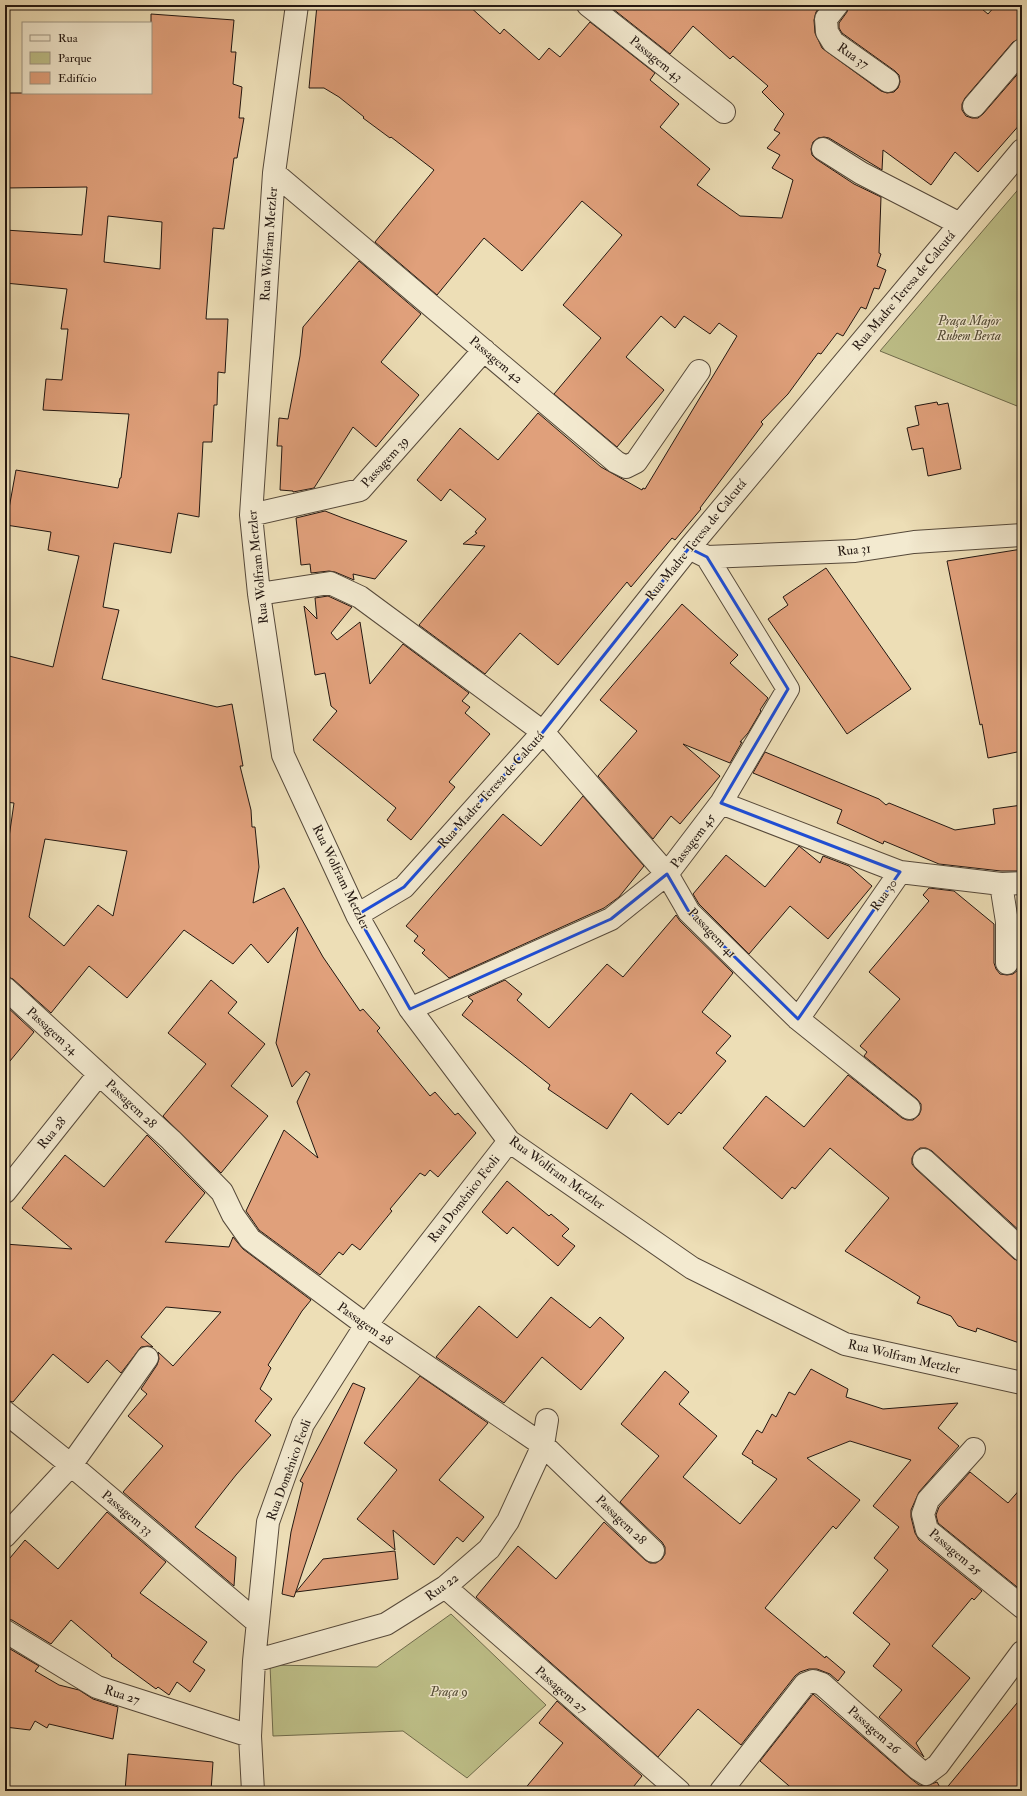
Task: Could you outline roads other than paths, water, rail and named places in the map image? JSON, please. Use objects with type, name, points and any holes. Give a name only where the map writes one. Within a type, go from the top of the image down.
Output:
[{"type":"street","name":"Rua Wolfram Metzler","points":[[297,5],[274,173],[251,515],[259,594],[283,755],[358,915],[410,1009],[509,1141],[692,1268],[845,1344],[1022,1383]]},
{"type":"street","name":"Passagem 43","points":[[588,5],[724,112]]},
{"type":"street","name":"Rua 37","points":[[837,5],[826,19],[827,32],[833,42],[888,81]]},
{"type":"street","points":[[974,106],[1022,50]]},
{"type":"street","points":[[824,150],[862,173],[960,224]]},
{"type":"street","name":"Rua Madre Teresa de Calcutá","points":[[358,915],[404,887],[544,732],[698,552],[960,224],[1022,150]]},
{"type":"street","name":"Passagem 42","points":[[274,173],[616,462],[626,467],[636,462],[699,372]]},
{"type":"street","name":"Passagem 39","points":[[251,515],[360,490],[484,350]]},
{"type":"street","name":"Rua 31","points":[[698,552],[855,551],[914,542],[1022,535]]},
{"type":"street","name":"Passagem 45","points":[[410,1009],[611,919],[667,874],[721,803],[788,689],[698,552]]},
{"type":"street","name":"Passagem 41","points":[[259,594],[330,583],[360,597],[544,732],[667,874],[688,912],[798,1019],[909,1108]]},
{"type":"street","points":[[721,803],[900,872]]},
{"type":"street","name":"Rua 30","points":[[798,1019],[900,872],[1001,884],[1022,883]]},
{"type":"street","points":[[1001,884],[1006,922],[1006,963]]},
{"type":"street","name":"Passagem 34","points":[[5,988],[99,1074]]},
{"type":"street","name":"Rua 28","points":[[5,1192],[99,1074]]},
{"type":"street","name":"Passagem 28","points":[[99,1074],[171,1140],[222,1192],[233,1215],[250,1239],[366,1325],[544,1446],[653,1551]]},
{"type":"street","name":"Rua Domênico Feoli","points":[[253,1791],[250,1736],[254,1661],[268,1522],[303,1424],[366,1325],[509,1141]]},
{"type":"street","points":[[924,1160],[1022,1250]]},
{"type":"street","points":[[5,1536],[71,1465],[147,1358]]},
{"type":"street","name":"Passagem 33","points":[[5,1412],[71,1465],[257,1622]]},
{"type":"street","name":"Rua 22","points":[[254,1661],[386,1624],[445,1588],[489,1549],[508,1521],[544,1446],[547,1420]]},
{"type":"street","name":"Passagem 25","points":[[974,1449],[928,1500],[923,1514],[927,1530],[1022,1607]]},
{"type":"street","name":"Passagem 27","points":[[445,1588],[679,1791]]},
{"type":"street","name":"Rua 27","points":[[5,1631],[97,1687],[250,1736]]},
{"type":"street","name":"Passagem 26","points":[[720,1791],[804,1684],[812,1681],[822,1684],[918,1769],[926,1774],[938,1765],[1022,1652]]},
{"type":"park label","name":"Praça Major Rubem Berta","points":[[969,328]]},
{"type":"park label","name":"Praça 9","points":[[449,1692]]}]
